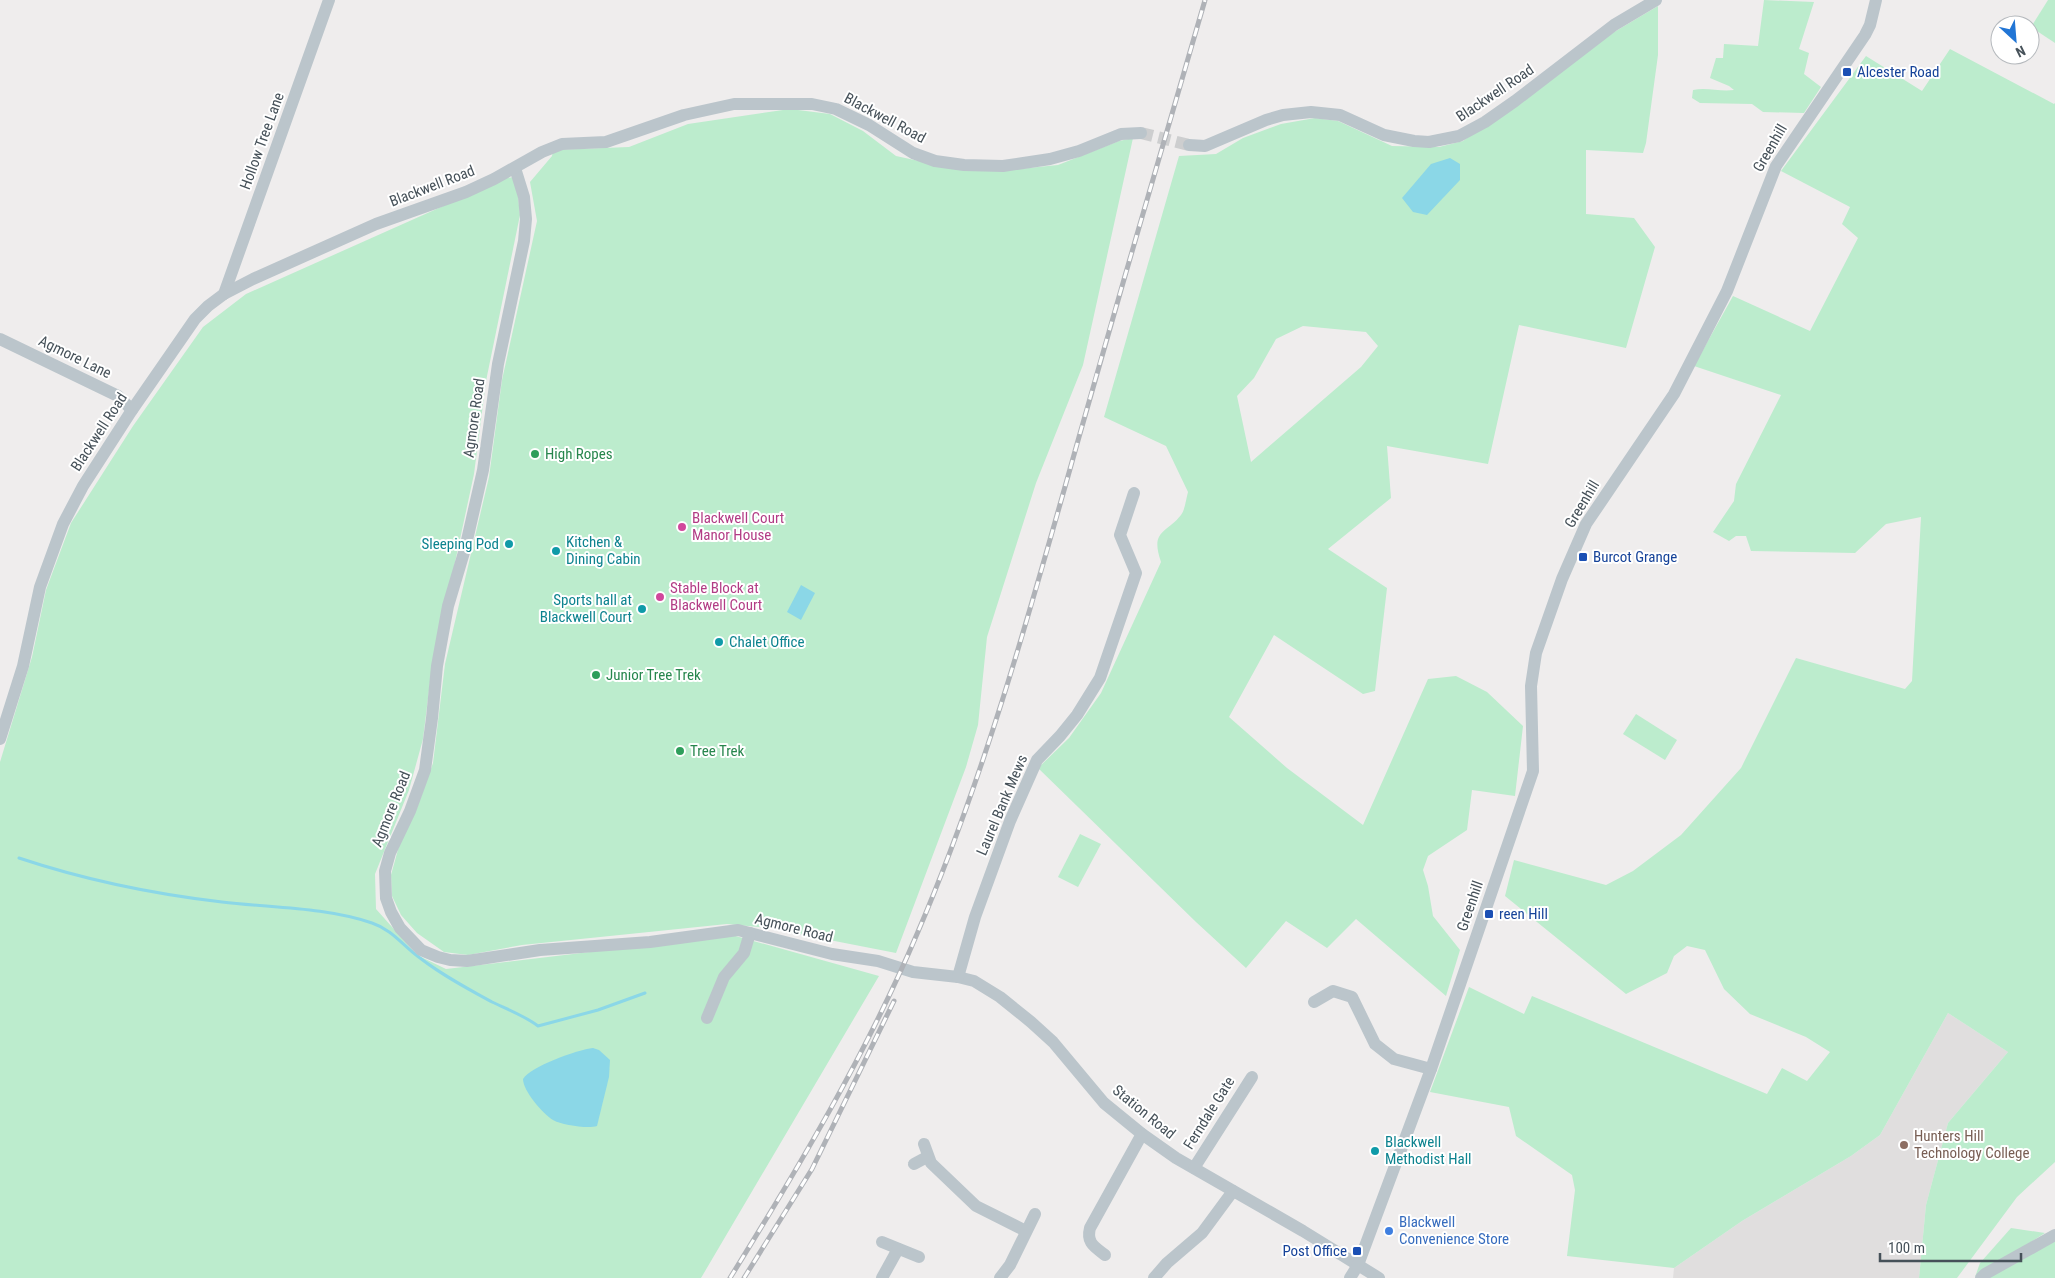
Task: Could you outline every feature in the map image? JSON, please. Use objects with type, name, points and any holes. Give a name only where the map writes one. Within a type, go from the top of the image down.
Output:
[{"type":"street","name":"Hollow Tree Lane","points":[[224,294],[330,0]]},
{"type":"street","name":"Blackwell Road","points":[[1189,145],[1205,146],[1266,120],[1311,112],[1340,115],[1384,135],[1414,141],[1429,142],[1459,136],[1485,122],[1516,101],[1614,25],[1656,0]]},
{"type":"street","name":"Greenhill","points":[[1350,1278],[1358,1265],[1431,1069],[1532,772],[1531,686],[1536,652],[1575,548],[1586,524],[1674,394],[1726,291],[1776,166],[1864,35],[1874,14],[1876,0]]},
{"type":"street","name":"Blackwell Road","points":[[0,739],[23,666],[40,587],[63,524],[83,486],[132,410],[195,319],[224,294],[376,224],[466,192],[515,168],[542,152],[562,144],[606,142],[684,115],[734,104],[812,104],[836,109],[869,125],[913,153],[935,162],[964,165],[1003,166],[1050,159],[1079,151],[1121,134],[1141,133]]},
{"type":"street","name":"Agmore Road","points":[[515,168],[524,196],[526,219],[524,241],[498,364],[483,470],[465,549],[448,606],[440,648],[425,770],[410,811],[390,853],[385,871],[386,898],[391,912],[400,928],[421,950],[450,960],[467,961],[540,950],[650,942],[738,930],[832,954],[878,961],[896,966]]},
{"type":"street","name":"Agmore Lane","points":[[0,339],[118,396],[132,410]]},
{"type":"street","name":"Laurel Bank Mews","points":[[958,977],[981,900],[1010,821],[1037,760],[1060,736],[1077,714],[1100,678],[1136,574],[1120,535],[1134,492]]},
{"type":"street","points":[[707,1018],[724,978],[744,953],[750,933]]},
{"type":"street","name":"Station Road","points":[[896,966],[920,973],[958,977],[974,981],[988,989],[1032,1022],[1053,1042],[1104,1103],[1142,1134],[1194,1168],[1380,1278]]},
{"type":"street","points":[[1314,1002],[1333,991],[1352,997],[1375,1044],[1394,1059],[1431,1069]]},
{"type":"street","name":"Ferndale Gate","points":[[1194,1168],[1252,1076]]},
{"type":"street","points":[[1106,1255],[1091,1244],[1088,1235],[1090,1228],[1142,1134]]},
{"type":"street","points":[[924,1144],[927,1157],[931,1163],[976,1206],[1026,1231]]},
{"type":"street","points":[[914,1164],[927,1157]]},
{"type":"street","points":[[1154,1278],[1202,1233],[1233,1191]]},
{"type":"street","points":[[1000,1278],[1010,1265],[1035,1214]]},
{"type":"street","points":[[1981,1278],[1992,1269],[2055,1235]]},
{"type":"street","points":[[882,1242],[919,1257]]},
{"type":"street","points":[[882,1278],[898,1249]]},
{"type":"shaded area","name":"Hunters Hill Technology College","points":[[1948,1013],[2008,1052],[1948,1123],[1926,1205],[1919,1278],[1673,1278],[1674,1268],[1742,1221],[1851,1156],[1880,1135]]},
{"type":"green space","points":[[1764,0],[1814,2],[1799,49],[1809,53],[1804,74],[1821,87],[1804,113],[1763,112],[1752,104],[1700,103],[1692,98],[1693,90],[1734,90],[1710,78],[1716,58],[1723,58],[1724,44],[1758,46]]},
{"type":"green space","points":[[2048,0],[2055,0],[2055,43],[2040,33],[2039,15]]},
{"type":"green space","points":[[1658,6],[1658,55],[1643,153],[1586,150],[1586,214],[1634,218],[1655,247],[1626,348],[1519,325],[1488,464],[1387,446],[1391,498],[1328,549],[1387,588],[1375,691],[1363,694],[1274,635],[1229,717],[1287,768],[1363,825],[1428,679],[1456,676],[1487,692],[1523,726],[1515,796],[1472,790],[1467,830],[1428,856],[1423,870],[1433,916],[1460,950],[1446,996],[1356,919],[1327,948],[1286,921],[1246,968],[1038,768],[1069,738],[1101,693],[1161,562],[1157,544],[1159,538],[1184,510],[1188,492],[1166,446],[1104,417],[1179,156],[1216,154],[1243,138],[1281,124],[1315,118],[1338,121],[1392,146],[1439,147],[1463,141],[1594,44]],"holes":[[[1303,326],[1366,332],[1378,346],[1361,367],[1251,462],[1237,396],[1254,378],[1276,339]]]},
{"type":"green space","points":[[1950,49],[2055,103],[2055,1162],[2017,1197],[1957,1278],[1919,1278],[1926,1205],[1948,1123],[2008,1052],[1948,1013],[1880,1135],[1851,1156],[1742,1221],[1674,1268],[1567,1256],[1575,1190],[1572,1175],[1516,1136],[1509,1107],[1430,1092],[1469,987],[1524,1014],[1532,996],[1767,1094],[1782,1068],[1807,1081],[1830,1052],[1806,1037],[1750,1014],[1724,989],[1705,950],[1687,946],[1674,956],[1667,973],[1626,994],[1505,896],[1514,860],[1606,885],[1633,871],[1681,835],[1741,768],[1796,658],[1905,689],[1912,681],[1921,517],[1886,524],[1855,553],[1751,551],[1746,536],[1736,536],[1729,541],[1713,532],[1734,501],[1736,484],[1781,395],[1694,366],[1733,296],[1810,331],[1858,238],[1842,224],[1850,207],[1781,171],[1866,56],[1922,91]]},
{"type":"green space","points":[[790,109],[830,114],[863,131],[896,156],[947,167],[998,171],[1058,165],[1119,141],[1133,138],[1083,365],[1036,483],[987,637],[978,725],[966,767],[896,953],[768,928],[727,924],[522,945],[468,955],[444,952],[417,933],[401,915],[392,896],[391,875],[399,846],[417,808],[433,763],[445,664],[489,477],[502,380],[537,221],[530,182],[552,156],[553,150],[629,147],[688,124]]},
{"type":"green space","points":[[516,177],[520,215],[486,381],[474,474],[431,674],[423,739],[409,790],[375,874],[376,909],[417,955],[446,969],[732,935],[879,976],[701,1278],[0,1278],[0,762],[32,657],[46,590],[71,523],[133,426],[203,327],[246,294],[506,178]]},
{"type":"green space","points":[[1636,714],[1677,740],[1665,760],[1623,734]]},
{"type":"green space","points":[[1080,834],[1101,844],[1078,887],[1058,877]]},
{"type":"green space","points":[[2011,1228],[2045,1233],[1975,1277],[1980,1263]]},
{"type":"green space","points":[[2055,1240],[2055,1278],[1985,1278]]},
{"type":"water","points":[[1450,158],[1460,164],[1460,180],[1427,215],[1413,212],[1402,198],[1431,164]]},
{"type":"water","points":[[801,585],[815,593],[801,620],[787,612]]},
{"type":"water","points":[[593,1048],[599,1050],[610,1060],[609,1077],[597,1126],[575,1126],[553,1120],[534,1102],[526,1090],[523,1079],[544,1064],[566,1055]]},
{"type":"waterway","points":[[19,858],[69,873],[170,895],[317,911],[372,923],[392,934],[428,964],[446,976],[538,1026],[598,1010],[645,993]]},
{"type":"tunnel","points":[[1141,133],[1189,145]]},
{"type":"railway","points":[[730,1278],[806,1152],[876,1023],[917,934],[965,812],[1006,688],[1044,562],[1205,0]]},
{"type":"railway","points":[[744,1278],[812,1169],[894,1001]]},
{"type":"place","name":"Alcester Road","points":[[1847,72]]},
{"type":"place","name":"High Ropes","points":[[535,454]]},
{"type":"place","name":"Blackwell Court Manor House","points":[[682,527]]},
{"type":"place","name":"Sleeping Pod","points":[[509,544]]},
{"type":"place","name":"Kitchen & Dining Cabin","points":[[556,551]]},
{"type":"place","name":"Burcot Grange","points":[[1583,557]]},
{"type":"place","name":"Stable Block at Blackwell Court","points":[[660,597]]},
{"type":"place","name":"Sports hall at Blackwell Court","points":[[642,609]]},
{"type":"place","name":"Chalet Office","points":[[719,642]]},
{"type":"place","name":"Junior Tree Trek","points":[[596,675]]},
{"type":"place","name":"Tree Trek","points":[[680,751]]},
{"type":"place","name":"reen Hill","points":[[1489,914]]},
{"type":"place","name":"Hunters Hill Technology College","points":[[1904,1145]]},
{"type":"place","name":"Blackwell Methodist Hall","points":[[1375,1151]]},
{"type":"place","name":"Blackwell Convenience Store","points":[[1389,1231]]},
{"type":"place","name":"Post Office","points":[[1357,1251]]}]
